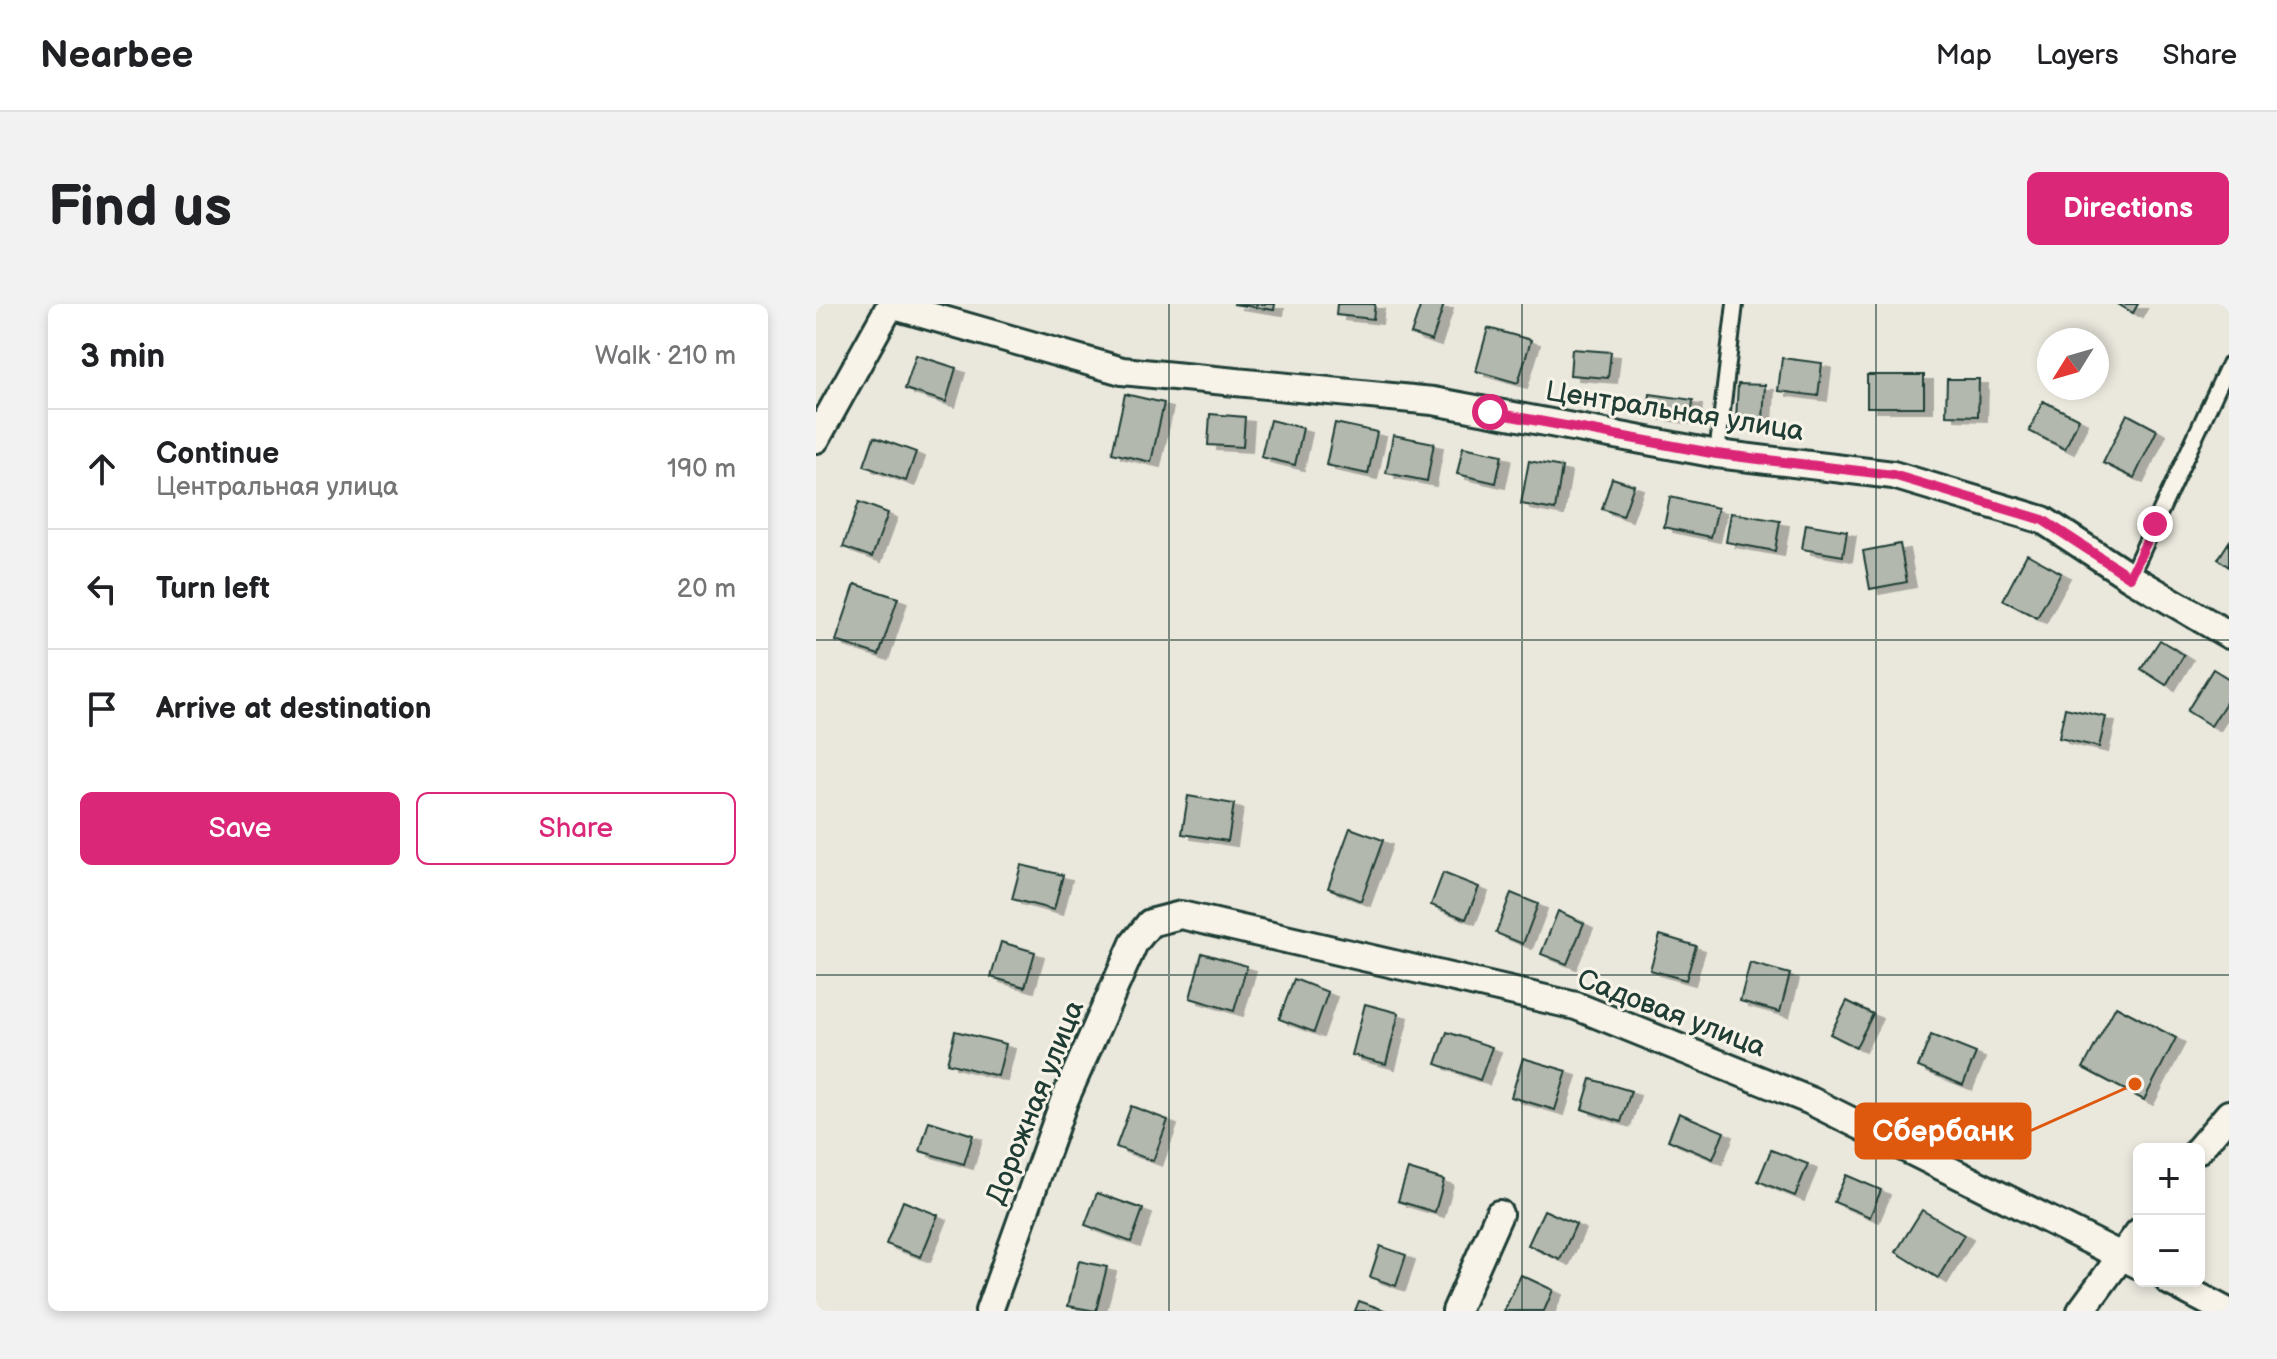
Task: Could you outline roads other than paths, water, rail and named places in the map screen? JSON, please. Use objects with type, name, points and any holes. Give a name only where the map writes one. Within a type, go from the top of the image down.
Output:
[{"type":"street","name":"Центральная улица","points":[[891,304],[1122,371],[1433,401],[1717,454],[1893,475],[2043,520],[2130,577],[2229,635]]},
{"type":"street","points":[[816,439],[891,304]]},
{"type":"street","name":"Садовая улица","points":[[1150,923],[1181,915],[1576,1006],[1811,1101],[2130,1261]]},
{"type":"street","name":"Дорожная улица","points":[[989,1311],[1064,1101],[1134,943],[1150,923]]},
{"type":"street","points":[[2204,1143],[2229,1114]]},
{"type":"street","points":[[1456,1311],[1499,1214]]},
{"type":"street","points":[[2081,1311],[2130,1261]]},
{"type":"street","points":[[2180,1287],[2226,1311]]},
{"type":"lane","points":[[1717,454],[1735,304]]},
{"type":"lane","points":[[2130,577],[2229,364]]},
{"type":"place","name":"Сбербанк","points":[[2135,1084]]}]
